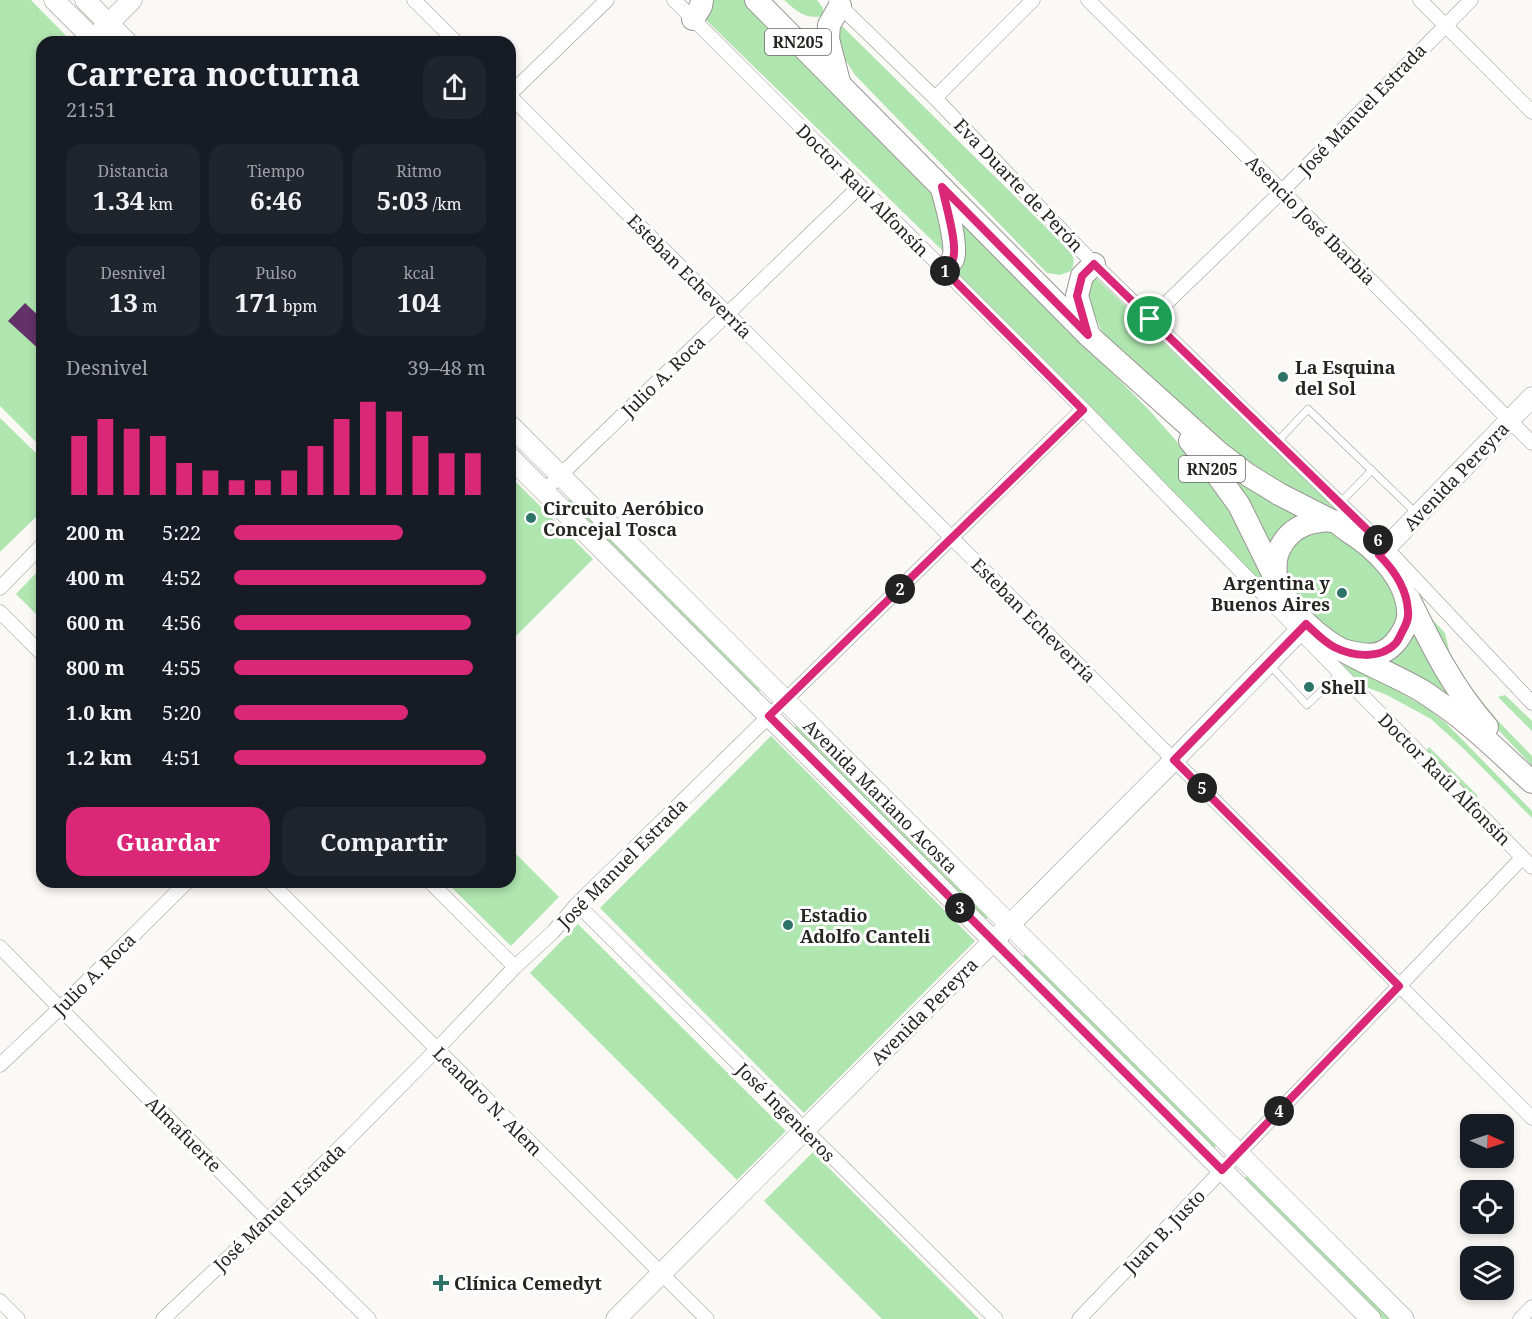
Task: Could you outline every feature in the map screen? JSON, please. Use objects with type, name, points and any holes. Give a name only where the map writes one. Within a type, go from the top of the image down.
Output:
[{"type":"main road","points":[[54,0],[89,36]]},
{"type":"main road","points":[[86,0],[121,36]]},
{"type":"main road","points":[[98,36],[132,0]]},
{"type":"main road","name":"RN205","points":[[756,0],[1088,335],[1218,452],[1248,475],[1279,494],[1336,512],[1359,538],[1382,552],[1401,582],[1434,649],[1458,689],[1474,713],[1532,777]]},
{"type":"main road","points":[[837,3],[829,25],[828,39],[839,84]]},
{"type":"main road","points":[[942,187],[954,249],[953,259],[944,270]]},
{"type":"main road","points":[[1088,335],[1077,296],[1082,276],[1094,264]]},
{"type":"main road","name":"RN205","points":[[1125,369],[1210,465],[1239,505],[1277,584],[1302,627],[1335,648],[1423,692],[1474,730],[1532,782]]},
{"type":"main road","name":"Avenida Pereyra","points":[[1382,552],[1532,397]]},
{"type":"main road","name":"Avenida Mariano Acosta","points":[[516,431],[1404,1319]]},
{"type":"main road","name":"Avenida Mariano Acosta","points":[[516,463],[1371,1319]]},
{"type":"main road","points":[[1277,584],[1277,557],[1281,544],[1289,534],[1299,527],[1336,512]]},
{"type":"main road","name":"RN205","points":[[1335,648],[1360,655],[1376,654],[1395,644],[1407,624],[1408,610],[1401,582]]},
{"type":"main road","name":"Avenida Pereyra","points":[[616,1319],[994,942],[1302,627]]},
{"type":"street","points":[[414,0],[450,36]]},
{"type":"street","points":[[516,89],[607,0]]},
{"type":"street","name":"Doctor Raúl Alfonsín","points":[[674,0],[698,10],[860,186],[1302,627],[1340,673],[1527,862]]},
{"type":"street","points":[[935,98],[1034,0]]},
{"type":"street","name":"Asencio José Ibarbia","points":[[1088,0],[1282,191],[1532,443]]},
{"type":"street","points":[[1420,0],[1532,112]]},
{"type":"street","name":"José Manuel Estrada","points":[[1150,319],[1282,191],[1471,0]]},
{"type":"street","name":"Eva Duarte de Perón","points":[[837,3],[935,98],[1094,264],[1277,442],[1336,512]]},
{"type":"street","name":"Esteban Echeverría","points":[[516,101],[1532,1118]]},
{"type":"street","name":"Julio A. Roca","points":[[544,491],[860,186]]},
{"type":"street","name":"José Manuel Estrada","points":[[163,1319],[268,1220],[515,967],[553,932],[577,904],[1083,410]]},
{"type":"street","points":[[0,588],[36,551]]},
{"type":"street","points":[[1382,552],[1532,703]]},
{"type":"street","points":[[0,612],[36,648]]},
{"type":"street","name":"Juan B. Justo","points":[[1079,1319],[1399,986],[1527,862]]},
{"type":"street","name":"Julio A. Roca","points":[[0,1065],[182,888]]},
{"type":"street","name":"Leandro N. Alem","points":[[276,888],[707,1319]]},
{"type":"street","points":[[436,888],[515,967]]},
{"type":"street","name":"José Ingenieros","points":[[577,904],[996,1319]]},
{"type":"street","name":"Almafuerte","points":[[0,947],[268,1220],[369,1319]]},
{"type":"street","points":[[0,1300],[18,1319]]},
{"type":"street","points":[[1520,1319],[1532,1307]]},
{"type":"lane","points":[[1277,442],[1308,409],[1418,515]]},
{"type":"lane","points":[[1336,512],[1372,470]]},
{"type":"lane","points":[[1268,663],[1307,705],[1340,673]]},
{"type":"green space","points":[[0,0],[31,0],[66,36],[36,36],[36,442],[0,406]]},
{"type":"green space","points":[[710,0],[745,0],[933,187],[946,254],[706,20]]},
{"type":"green space","points":[[784,0],[817,0],[823,8],[823,16],[806,16]]},
{"type":"green space","points":[[839,23],[1064,245],[1073,257],[1074,263],[1071,271],[1060,275],[1047,273],[855,75],[841,53]]},
{"type":"green space","points":[[956,214],[1150,411],[1193,460],[1223,500],[1251,546],[1276,598],[953,271]]},
{"type":"green space","points":[[1091,273],[1357,528],[1277,487],[1180,411],[1102,332],[1089,302],[1087,289]]},
{"type":"green space","points":[[0,418],[36,453],[36,517],[0,552]]},
{"type":"green space","points":[[1204,443],[1316,517],[1272,553]]},
{"type":"green space","name":"Circuito Aeróbico Concejal Tosca","points":[[516,482],[593,559],[516,636]]},
{"type":"green space","points":[[570,499],[760,690],[757,694],[566,502]]},
{"type":"green space","points":[[1327,528],[1361,546],[1401,599],[1398,626],[1379,645],[1338,641],[1288,592],[1285,556],[1300,534]]},
{"type":"green space","points":[[36,573],[36,614],[16,594]]},
{"type":"green space","points":[[1418,604],[1445,633],[1450,654],[1469,685],[1498,721],[1532,756],[1532,766],[1489,720]]},
{"type":"green space","points":[[1413,627],[1475,720],[1418,683],[1385,658]]},
{"type":"green space","points":[[1339,662],[1391,687],[1424,706],[1445,722],[1532,811],[1532,818],[1431,719],[1387,695],[1363,686]]},
{"type":"green space","points":[[1505,695],[1532,721],[1532,731],[1498,697]]},
{"type":"green space","points":[[798,725],[989,916],[985,920],[794,728]]},
{"type":"green space","name":"Estadio Adolfo Canteli","points":[[771,736],[975,941],[804,1113],[600,908]]},
{"type":"green space","points":[[1429,747],[1478,796],[1475,799],[1426,751]]},
{"type":"green space","points":[[516,854],[559,897],[511,946],[452,888],[516,888]]},
{"type":"green space","points":[[578,924],[786,1131],[737,1180],[530,973]]},
{"type":"green space","points":[[1026,953],[1217,1145],[1214,1148],[1023,957]]},
{"type":"green space","points":[[813,1152],[979,1319],[882,1319],[764,1201]]},
{"type":"green space","points":[[1247,1176],[1390,1319],[1383,1319],[1243,1179]]},
{"type":"building","points":[[25,303],[36,313],[36,347],[8,321]]},
{"type":"place","name":"La Esquina del Sol","points":[[1283,377]]},
{"type":"place","name":"Circuito Aeróbico Concejal Tosca","points":[[531,518]]},
{"type":"place","name":"Argentina y Buenos Aires","points":[[1342,593]]},
{"type":"place","name":"Shell","points":[[1309,687]]},
{"type":"place","name":"Estadio Adolfo Canteli","points":[[788,925]]},
{"type":"place","name":"Clínica Cemedyt","points":[[441,1283]]},
{"type":"route","points":[[942,187],[1088,335],[1077,296],[1082,276],[1094,264],[1150,319],[1386,548],[1379,555],[1401,582],[1408,610],[1407,624],[1395,644],[1376,654],[1360,655],[1335,648],[1306,624],[1174,760],[1399,986],[1222,1170],[769,716],[1083,410],[944,270],[953,259],[954,249],[942,187]]}]
